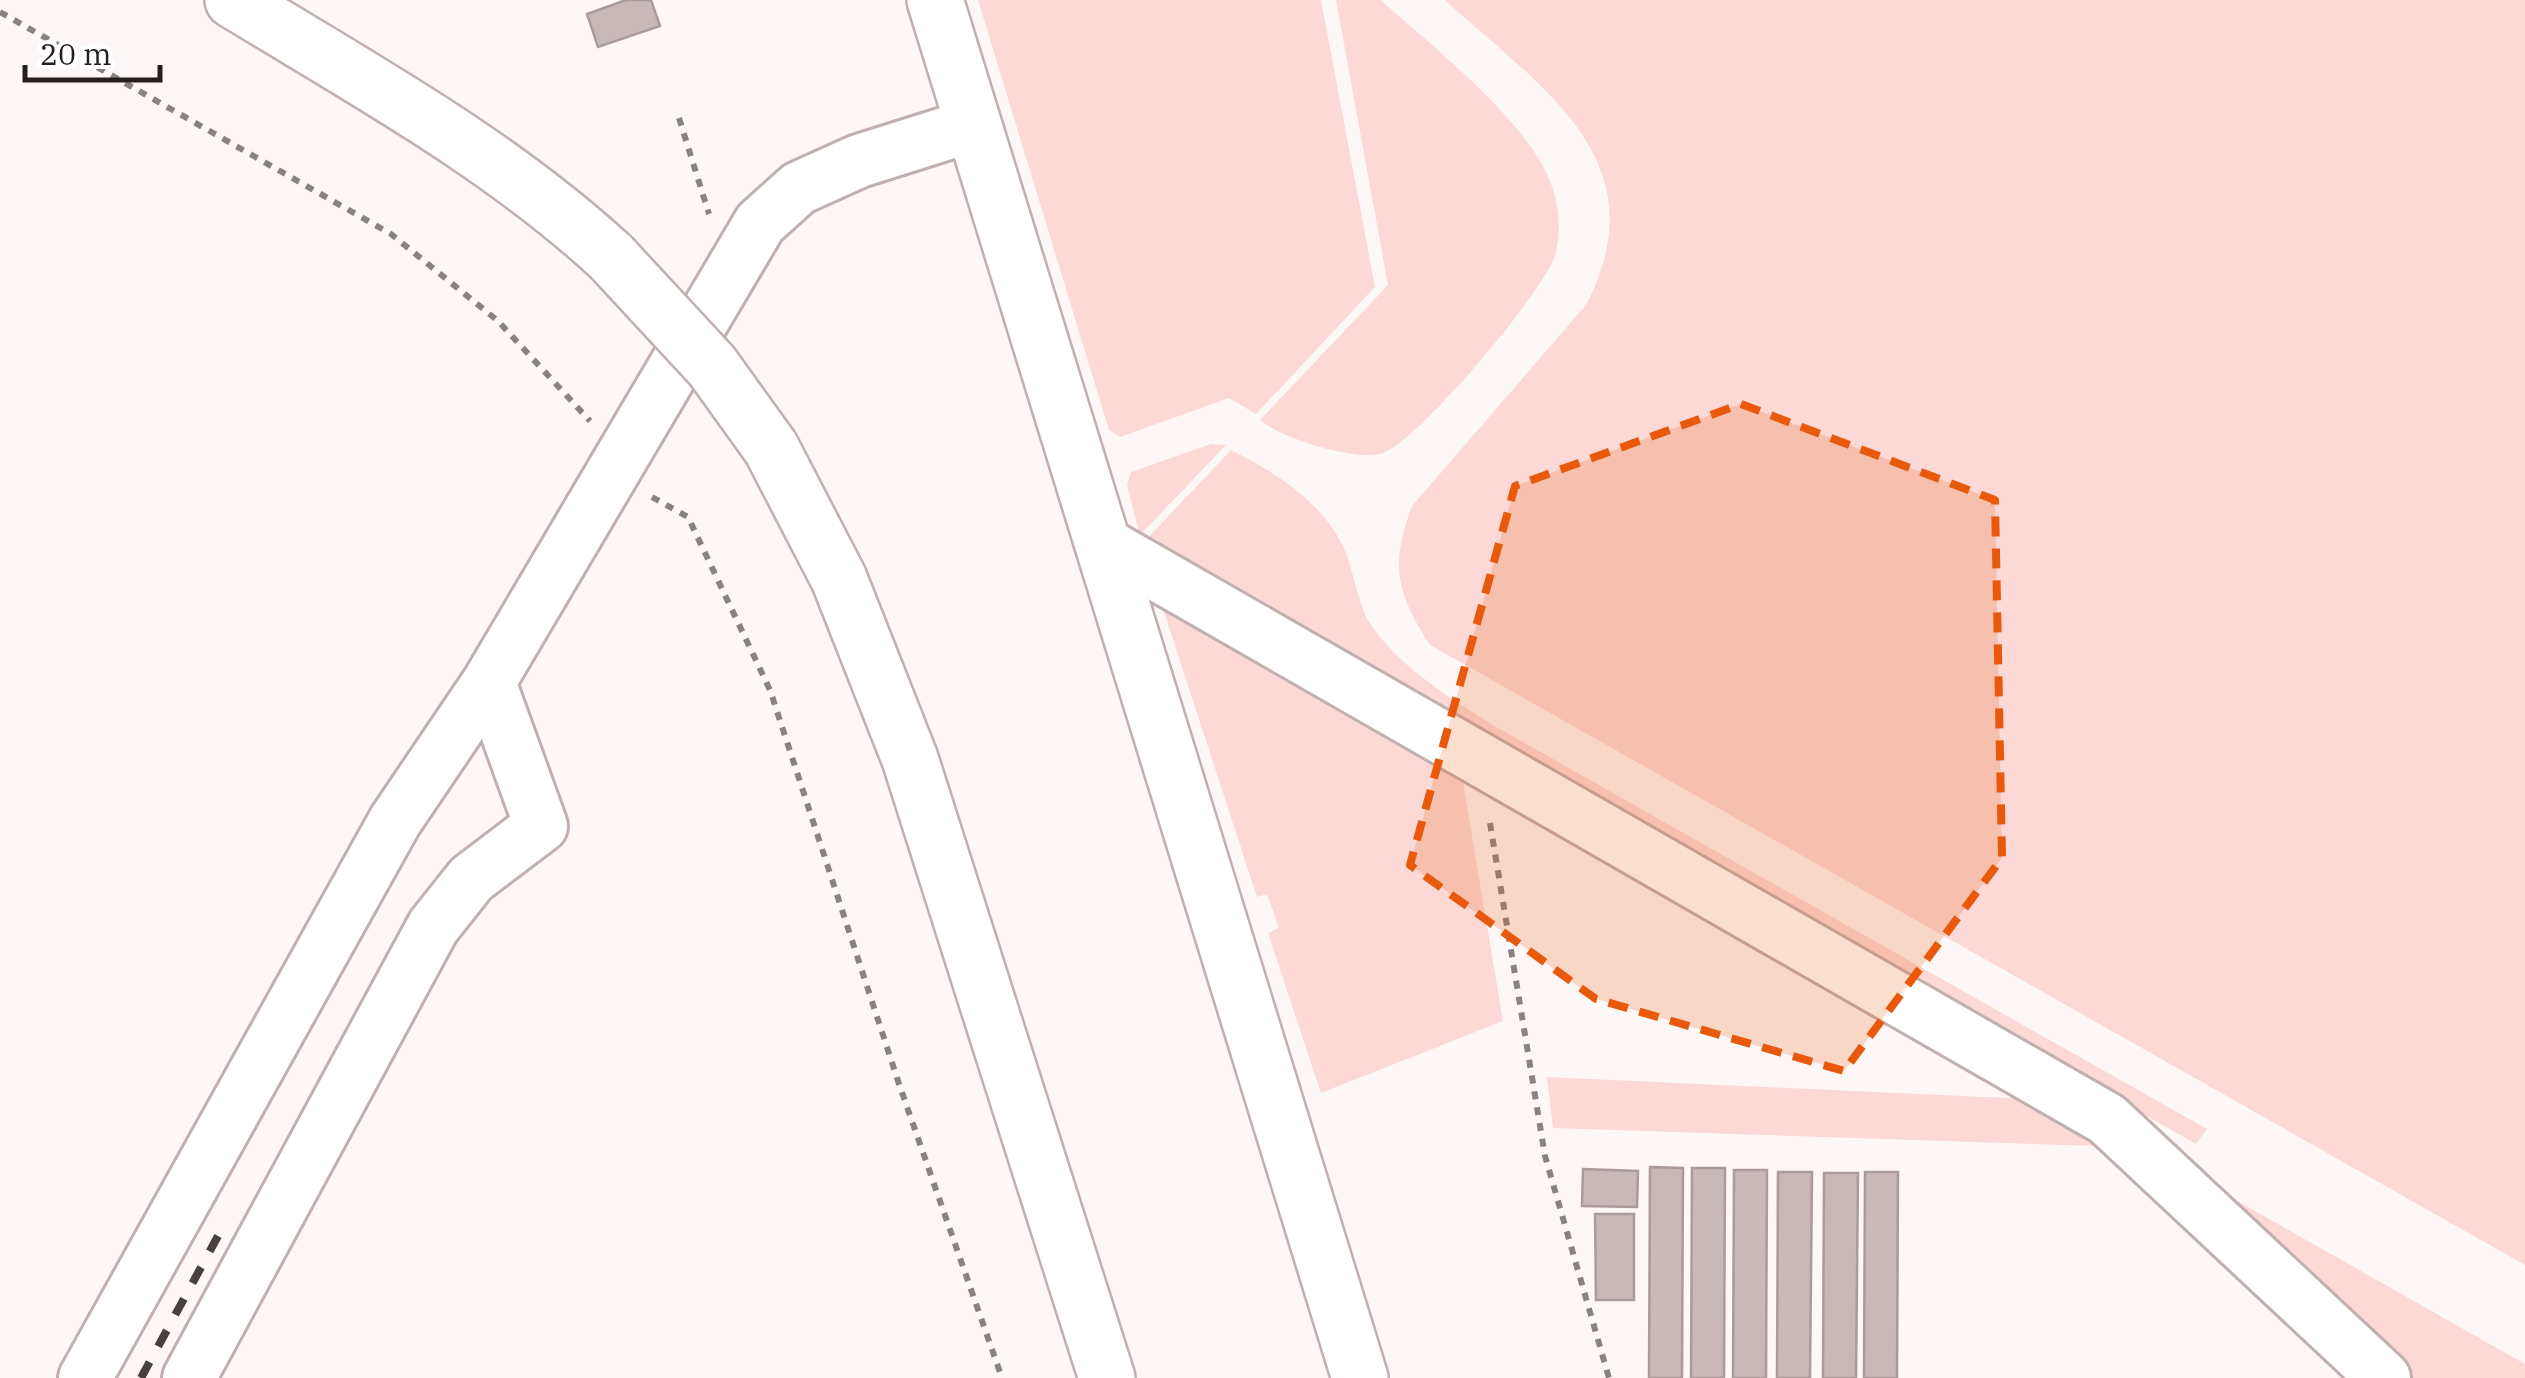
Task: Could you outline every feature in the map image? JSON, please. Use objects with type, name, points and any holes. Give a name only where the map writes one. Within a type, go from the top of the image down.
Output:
[{"type":"street","points":[[233,0],[403,102],[564,214],[712,366],[771,448],[838,579],[910,759],[1108,1378]]},
{"type":"street","points":[[935,0],[1360,1378]]},
{"type":"street","points":[[85,1378],[395,821],[489,682],[760,223],[800,188],[858,161],[974,125]]},
{"type":"street","points":[[1102,542],[2107,1120],[2384,1378]]},
{"type":"street","points":[[189,1378],[432,926],[471,879],[550,844],[489,682]]},
{"type":"path","points":[[0,12],[391,234],[498,321],[599,431],[620,461],[688,517],[770,690],[899,1084],[1002,1378]]},
{"type":"path","points":[[679,118],[728,278]]},
{"type":"path","points":[[1480,762],[1545,1156],[1609,1378]]},
{"type":"highlighted area","points":[[1741,404],[1995,500],[2002,858],[1844,1071],[1596,999],[1410,865],[1515,486]]},
{"type":"shaded area","points":[[978,0],[1321,0],[1375,287],[1256,414],[1229,398],[1120,437],[1109,430]]},
{"type":"shaded area","points":[[1336,0],[1381,0],[1501,110],[1539,160],[1554,192],[1558,218],[1556,252],[1548,270],[1507,328],[1423,422],[1400,443],[1371,455],[1319,447],[1260,420],[1388,285]]},
{"type":"shaded area","points":[[1445,0],[2525,0],[2525,1265],[1430,645],[1410,609],[1400,578],[1401,545],[1412,506],[1586,305],[1606,254],[1609,208],[1600,167],[1579,130],[1551,96]]},
{"type":"shaded area","points":[[1211,444],[1226,445],[1140,535],[1127,485],[1131,472]]},
{"type":"shaded area","points":[[1231,450],[1283,480],[1314,506],[1347,556],[1373,628],[1398,657],[1443,692],[1491,724],[2207,1129],[2196,1144],[1142,544]]},
{"type":"shaded area","points":[[1174,601],[1460,764],[1503,1021],[1321,1093],[1268,933],[1279,928],[1267,894],[1257,897],[1163,609]]},
{"type":"shaded area","points":[[1547,1077],[2027,1099],[2096,1146],[1553,1128]]},
{"type":"shaded area","points":[[2181,1169],[2525,1364],[2525,1378],[2410,1378]]},
{"type":"building","points":[[626,0],[651,0],[660,26],[598,47],[587,14]]},
{"type":"building","points":[[1650,1167],[1683,1168],[1682,1378],[1649,1378]]},
{"type":"building","points":[[1692,1168],[1725,1168],[1724,1378],[1691,1378]]},
{"type":"building","points":[[1583,1169],[1638,1171],[1637,1207],[1582,1206]]},
{"type":"building","points":[[1734,1170],[1767,1170],[1766,1378],[1733,1378]]},
{"type":"building","points":[[1778,1172],[1812,1172],[1810,1378],[1777,1378]]},
{"type":"building","points":[[1865,1172],[1898,1172],[1897,1378],[1864,1378]]},
{"type":"building","points":[[1824,1173],[1858,1173],[1856,1378],[1823,1378]]},
{"type":"building","points":[[1595,1214],[1634,1214],[1634,1300],[1596,1300]]},
{"type":"railway","points":[[141,1378],[218,1236]]}]
